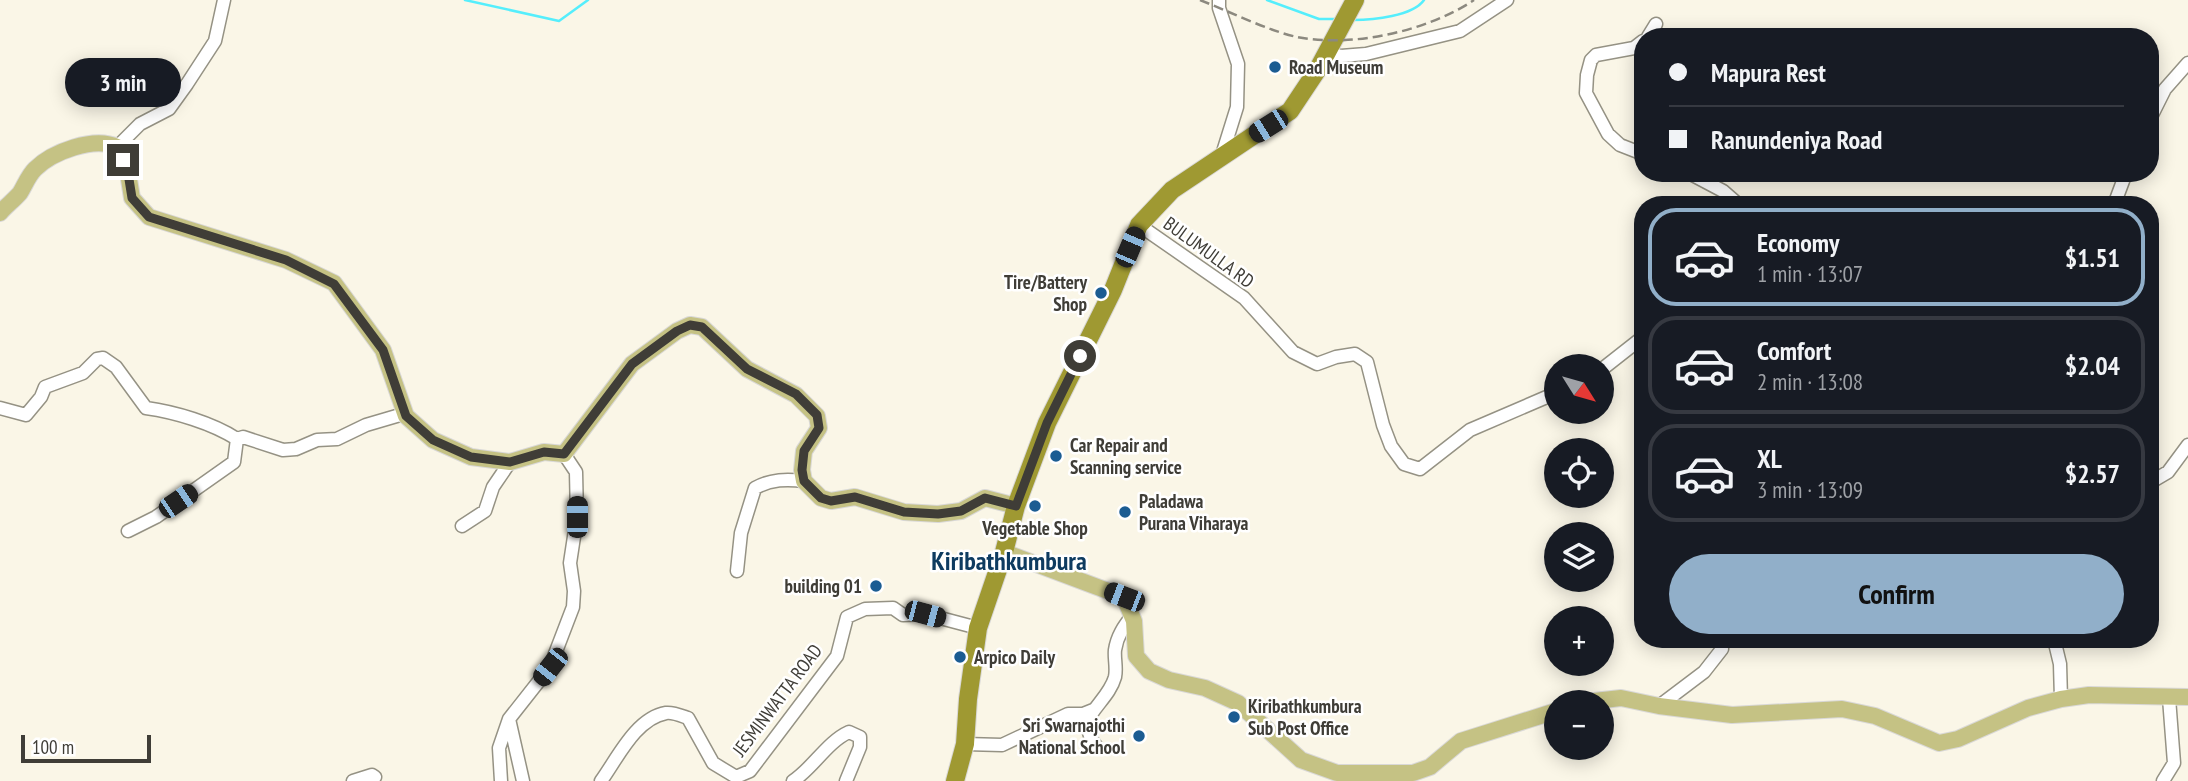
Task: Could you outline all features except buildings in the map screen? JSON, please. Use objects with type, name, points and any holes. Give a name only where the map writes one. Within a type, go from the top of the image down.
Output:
[{"type":"highway","points":[[955,781],[965,744],[978,628],[1004,552],[1016,506],[1047,423],[1113,290],[1139,225],[1172,190],[1290,111],[1310,82],[1355,0]]},
{"type":"main road","points":[[0,213],[20,192],[33,171],[49,157],[89,144],[117,147],[128,173],[132,198],[149,217],[286,260],[334,284],[383,350],[406,416],[433,440],[471,457],[510,462],[544,452],[564,454],[632,364],[677,331],[690,325],[702,327],[747,369],[796,394],[817,415],[819,428],[804,451],[802,470],[804,481],[821,498],[831,501],[855,497],[904,512],[938,514],[961,511],[985,498],[1016,506]]},
{"type":"main road","points":[[1004,552],[1124,597],[1133,624],[1136,656],[1149,671],[1169,680],[1205,688],[1238,703],[1300,760],[1336,777],[1413,773],[1430,767],[1461,741],[1544,715]]},
{"type":"main road","points":[[1614,699],[1732,715],[1842,709],[1875,716],[1939,743],[1958,739],[2028,708],[2061,699],[2089,695],[2188,697]]},
{"type":"street","points":[[117,147],[140,124],[169,109],[187,85],[215,41],[224,0]]},
{"type":"street","points":[[1219,0],[1219,8],[1238,64],[1237,107],[1222,155]]},
{"type":"street","points":[[1326,54],[1366,54],[1460,31],[1507,0]]},
{"type":"street","points":[[1654,28],[1656,24]]},
{"type":"street","points":[[1634,48],[1596,55],[1591,60],[1587,75],[1586,93],[1608,134],[1620,145],[1634,150]]},
{"type":"street","points":[[2159,101],[2165,89],[2188,63]]},
{"type":"street","points":[[1706,182],[1728,196]]},
{"type":"street","name":"BULUMULLA RD","points":[[1139,225],[1244,298],[1293,352],[1317,364],[1336,356],[1356,354],[1367,362],[1383,425],[1391,446],[1404,464],[1420,469],[1471,430],[1544,398]]},
{"type":"street","points":[[1614,360],[1634,344]]},
{"type":"street","points":[[0,408],[26,415],[41,397],[45,387],[83,373],[97,359],[103,358],[116,367],[146,408],[171,411],[185,419],[220,428],[237,439]]},
{"type":"street","points":[[237,439],[243,437],[284,450],[296,449],[317,440],[337,439],[366,425],[400,415],[406,416]]},
{"type":"street","points":[[128,531],[156,517],[234,462],[237,439]]},
{"type":"street","points":[[2159,477],[2168,472],[2188,445]]},
{"type":"street","points":[[500,781],[499,748],[509,719],[550,667],[573,607],[570,563],[577,517],[576,472],[564,454]]},
{"type":"street","points":[[462,526],[485,510],[493,487],[510,462]]},
{"type":"street","points":[[737,571],[741,533],[755,488],[766,482],[790,479],[804,481]]},
{"type":"street","name":"JESMINWATTA ROAD","points":[[601,781],[631,738],[647,722],[667,713],[688,718],[713,763],[736,777],[750,771],[837,656],[847,617],[865,609],[893,608],[903,615],[925,614],[978,628]]},
{"type":"street","points":[[965,744],[1002,745],[1068,714],[1088,712],[1107,695],[1115,675],[1115,649],[1121,630],[1133,624]]},
{"type":"street","points":[[1659,706],[1704,672],[1722,648]]},
{"type":"street","points":[[2056,648],[2060,664],[2061,699]]},
{"type":"street","points":[[2163,781],[2174,763],[2169,698]]},
{"type":"street","points":[[1088,712],[1086,723],[1097,747]]},
{"type":"street","points":[[509,719],[523,781]]},
{"type":"street","points":[[793,781],[806,772],[841,736],[849,732],[860,737],[860,747],[846,781]]},
{"type":"street","points":[[713,763],[730,781]]},
{"type":"street","points":[[354,781],[372,775],[375,777],[370,781]]},
{"type":"waterway","points":[[465,0],[559,21],[588,0]]},
{"type":"waterway","points":[[1267,0],[1319,19],[1336,19]]},
{"type":"waterway","points":[[1353,20],[1402,13],[1424,0]]},
{"type":"railway","points":[[1200,0],[1261,26],[1297,37],[1319,40],[1389,34],[1435,20],[1474,0]]},
{"type":"place","name":"Road Museum","points":[[1275,67]]},
{"type":"place","name":"Tire/Battery Shop","points":[[1101,293]]},
{"type":"place","name":"Car Repair and Scanning service","points":[[1056,456]]},
{"type":"place","name":"Vegetable Shop","points":[[1035,506]]},
{"type":"place","name":"Paladawa Purana Viharaya","points":[[1125,512]]},
{"type":"place","name":"building 01","points":[[876,586]]},
{"type":"place","name":"Arpico Daily","points":[[960,657]]},
{"type":"place","name":"Kiribathkumbura Sub Post Office","points":[[1234,717]]},
{"type":"place","name":"Sri Swarnajothi National School","points":[[1139,736]]},
{"type":"district","name":"Kiribathkumbura","points":[[1009,561]]},
{"type":"route","points":[[123,160],[132,198],[149,217],[286,260],[334,284],[383,350],[406,416],[433,440],[471,457],[510,462],[544,452],[564,454],[632,364],[677,331],[690,325],[702,327],[747,369],[796,394],[817,415],[819,428],[804,451],[802,470],[804,481],[821,498],[831,501],[855,497],[904,512],[938,514],[961,511],[985,498],[1016,506],[1047,423],[1080,356]]}]
